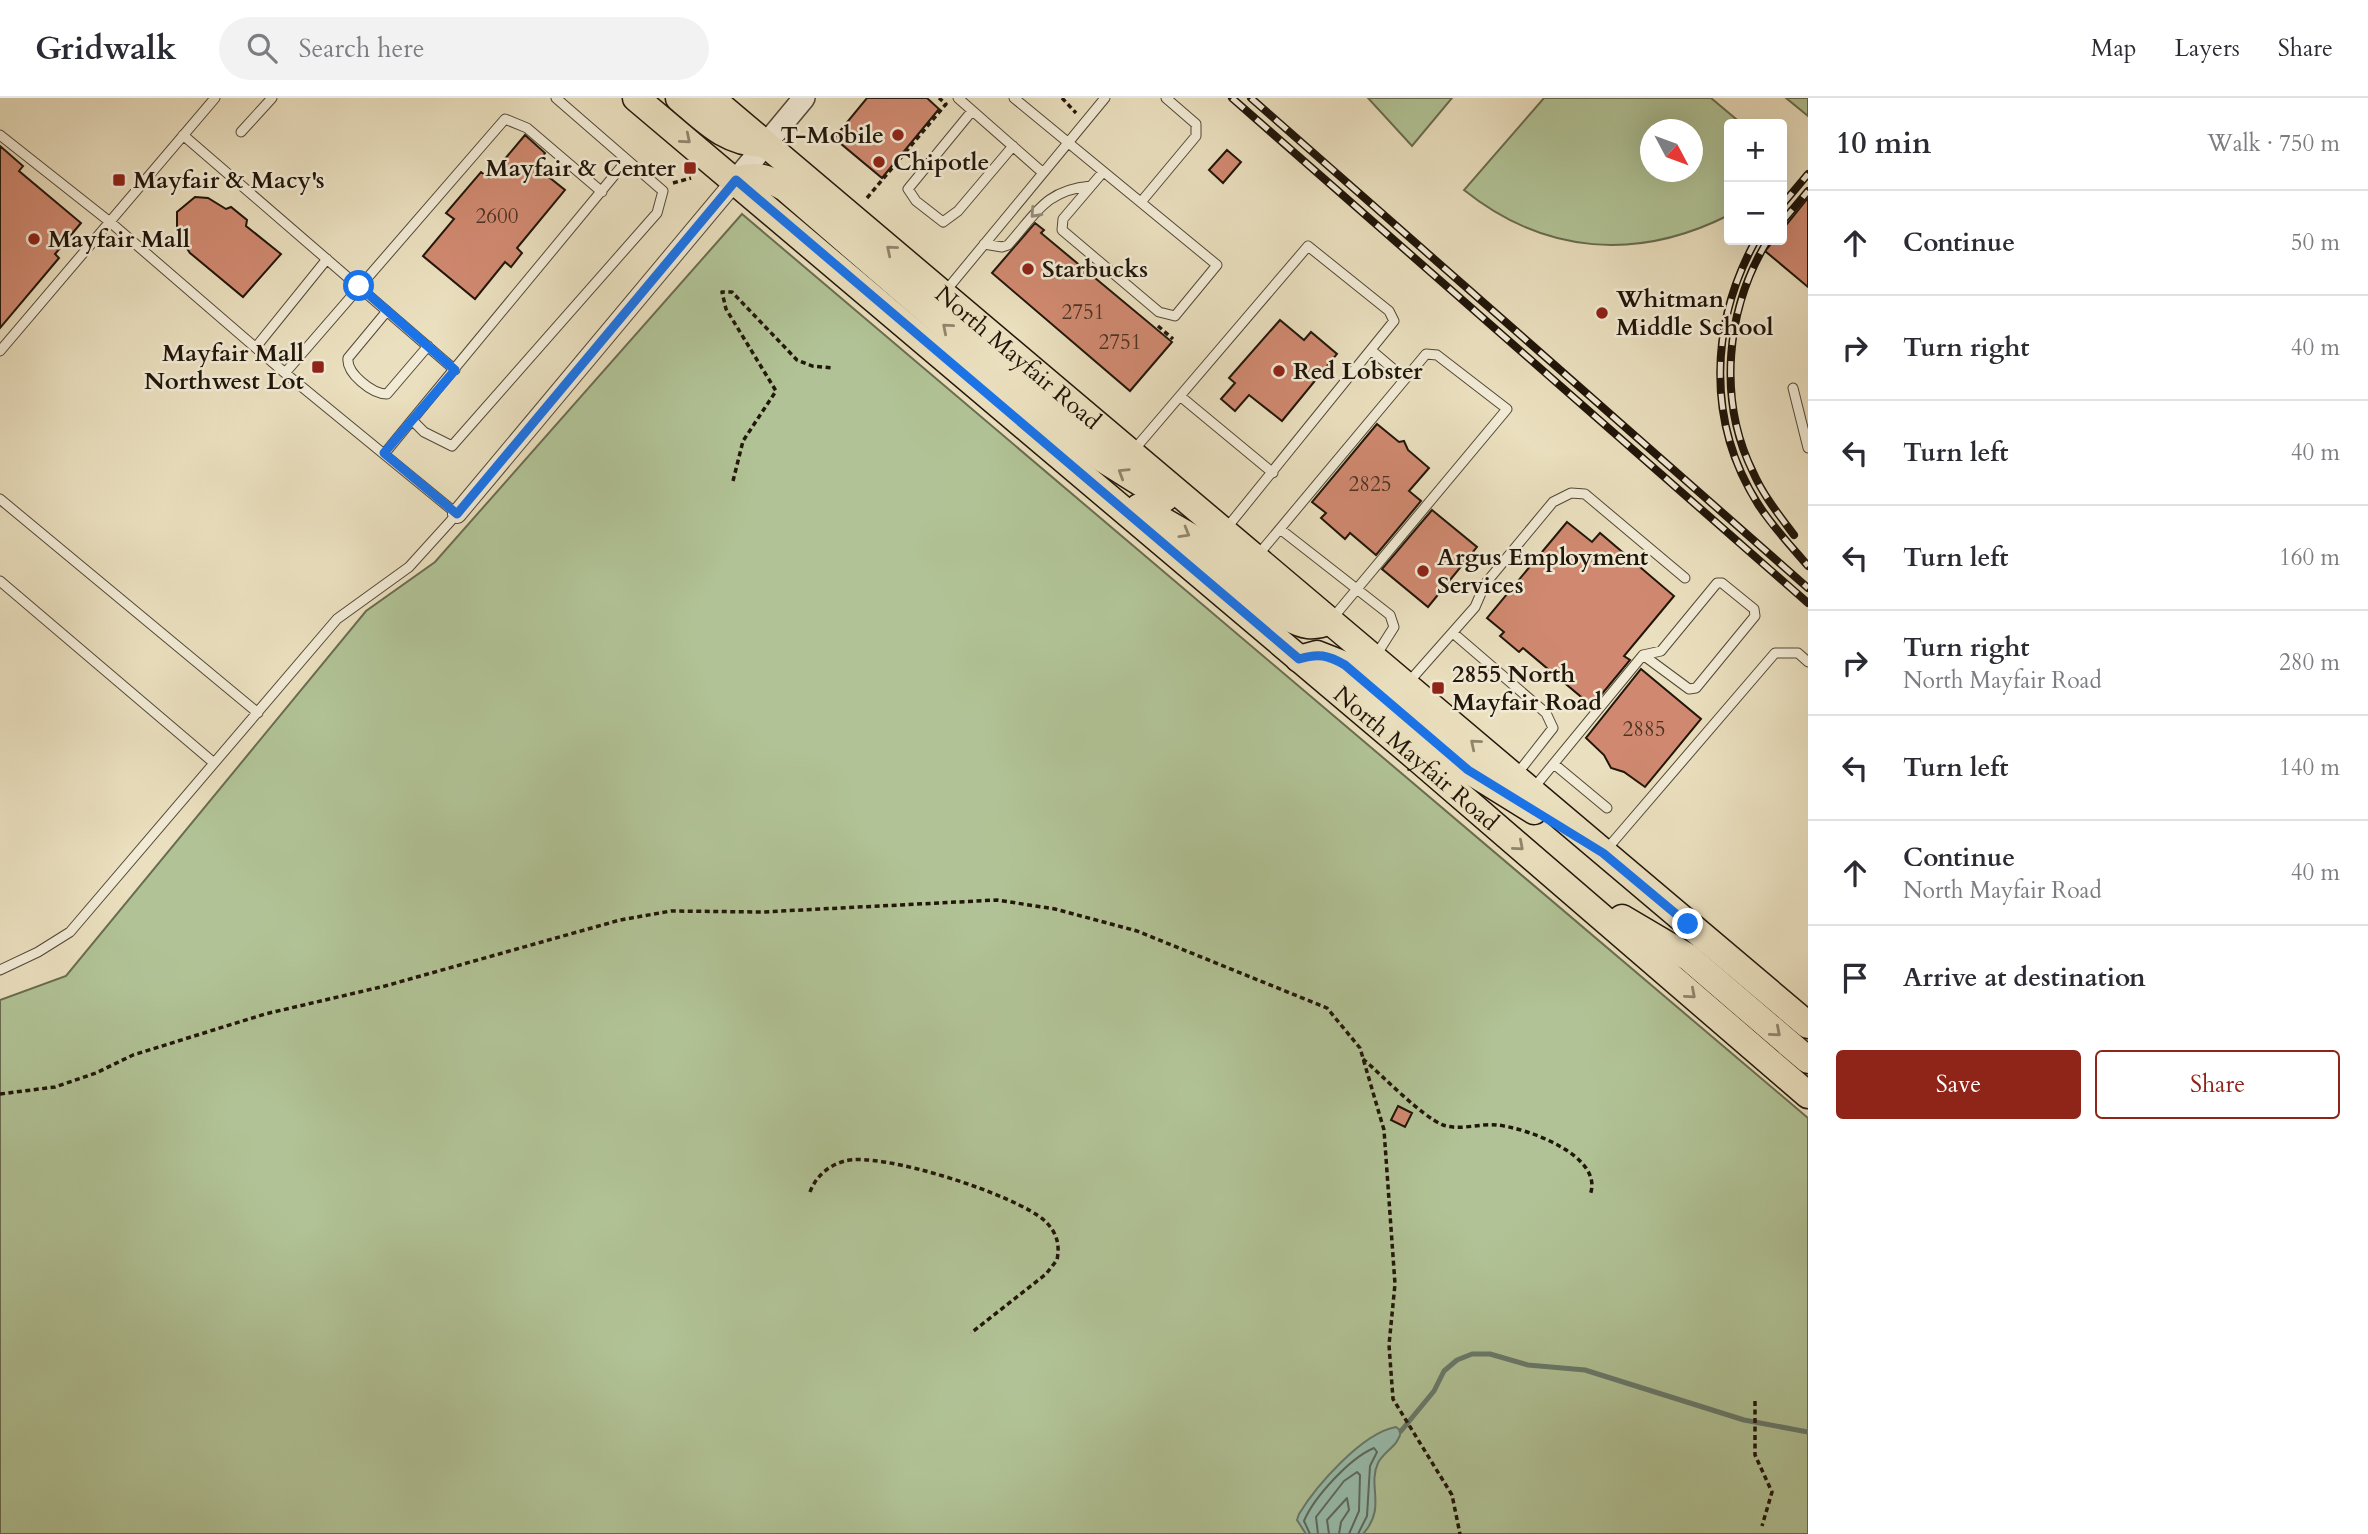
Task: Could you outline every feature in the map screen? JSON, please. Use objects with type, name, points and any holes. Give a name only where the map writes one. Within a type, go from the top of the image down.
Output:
[{"type":"main road","name":"North Mayfair Road","points":[[636,98],[1083,475],[1808,1095]]},
{"type":"main road","points":[[678,98],[728,137],[743,143],[766,145]]},
{"type":"main road","name":"North Mayfair Road","points":[[711,98],[1808,1025]]},
{"type":"main road","points":[[736,180],[754,175],[766,177],[785,188],[1090,451],[1224,531]]},
{"type":"main road","points":[[1083,475],[1198,541],[1287,617],[1299,624],[1316,627],[1330,621]]},
{"type":"main road","points":[[1299,659],[1317,654],[1331,657],[1345,665],[1468,770],[1603,853]]},
{"type":"main road","points":[[1560,881],[1688,957],[1808,1060]]},
{"type":"street","points":[[457,514],[804,98]]},
{"type":"lane","points":[[0,351],[215,98]]},
{"type":"lane","points":[[240,132],[272,98]]},
{"type":"lane","points":[[412,420],[424,432],[452,446],[656,214],[663,191],[556,98]]},
{"type":"lane","points":[[958,98],[1042,172]]},
{"type":"lane","points":[[1014,98],[1217,265],[1175,316],[1159,312],[1062,230],[1063,219],[1103,172]]},
{"type":"lane","points":[[943,294],[1105,98]]},
{"type":"lane","points":[[1142,202],[1196,136],[1196,124],[1166,98]]},
{"type":"lane","points":[[972,111],[908,190],[916,201],[943,222],[958,211],[1013,146]]},
{"type":"lane","points":[[285,373],[505,119],[527,128],[602,192]]},
{"type":"lane","points":[[0,135],[110,222],[285,373],[457,514],[409,567],[337,619],[70,932],[38,952],[0,970]]},
{"type":"lane","points":[[183,135],[455,370]]},
{"type":"lane","points":[[384,453],[627,160]]},
{"type":"lane","points":[[984,244],[1002,247],[1008,245],[1048,199],[1060,191],[1091,186]]},
{"type":"lane","points":[[1132,453],[1308,246],[1392,314],[1394,321],[1224,531]]},
{"type":"lane","points":[[256,347],[327,259]]},
{"type":"lane","points":[[387,311],[348,358],[352,372],[379,394],[387,394],[428,346]]},
{"type":"lane","points":[[1371,350],[1405,379]]},
{"type":"lane","points":[[1255,558],[1426,354],[1431,353],[1507,408],[1330,621]]},
{"type":"lane","points":[[1793,388],[1808,448]]},
{"type":"lane","points":[[1180,396],[1273,473]]},
{"type":"lane","points":[[1406,686],[1475,607],[1485,584],[1553,502],[1571,493],[1585,494],[1685,578]]},
{"type":"lane","points":[[0,499],[258,713]]},
{"type":"lane","points":[[1280,529],[1356,587],[1393,620],[1394,627],[1374,658]]},
{"type":"lane","points":[[0,581],[214,763]]},
{"type":"lane","points":[[1523,784],[1554,764],[1643,655],[1661,651],[1717,583],[1722,583],[1754,609],[1755,616],[1696,688],[1689,689],[1643,655]]},
{"type":"lane","points":[[1453,633],[1546,713],[1553,728],[1523,784]]},
{"type":"lane","points":[[1603,853],[1775,653],[1798,653],[1808,662]]},
{"type":"lane","points":[[1554,764],[1607,808]]},
{"type":"path","points":[[867,198],[946,104],[939,98]]},
{"type":"path","points":[[1062,98],[1077,111],[1070,120]]},
{"type":"path","points":[[733,481],[743,441],[776,391],[726,309],[722,292],[732,292],[797,360],[811,366],[833,368]]},
{"type":"path","points":[[0,1094],[55,1087],[96,1073],[133,1055],[265,1014],[385,986],[620,920],[671,911],[762,912],[997,900],[1055,909],[1137,931],[1304,996],[1326,1008],[1360,1048],[1384,1130],[1395,1283],[1390,1345],[1393,1399],[1452,1495],[1460,1534]]},
{"type":"path","points":[[1363,1059],[1441,1124],[1510,1126],[1563,1148],[1588,1168],[1593,1181],[1590,1195]]},
{"type":"path","points":[[810,1192],[819,1176],[832,1166],[861,1159],[885,1161],[976,1188],[1044,1220],[1056,1236],[1057,1260],[1046,1274],[971,1333]]},
{"type":"path","points":[[1755,1401],[1755,1455],[1772,1492],[1762,1526]]},
{"type":"shaded area","points":[[1368,98],[1452,98],[1412,146]]},
{"type":"shaded area","points":[[1544,98],[1711,98],[1736,119],[1724,119],[1724,217],[1695,230],[1661,240],[1593,244],[1559,239],[1527,228],[1495,212],[1464,190]]},
{"type":"shaded area","points":[[1786,98],[1808,98],[1808,116]]},
{"type":"shaded area","points":[[742,214],[1808,1118],[1808,1534],[0,1534],[0,1000],[66,976],[366,611],[435,562]]},
{"type":"water","points":[[1396,1427],[1401,1431],[1400,1436],[1378,1463],[1375,1472],[1374,1515],[1363,1534],[1306,1534],[1297,1520],[1317,1489],[1341,1462],[1369,1439]]},
{"type":"building","points":[[867,98],[927,98],[939,109],[882,178],[834,138]]},
{"type":"building","points":[[525,135],[545,153],[535,166],[565,190],[517,248],[522,253],[511,267],[505,262],[475,299],[423,256],[454,219],[446,213],[481,172],[489,178]]},
{"type":"building","name":"Mayfair Mall","points":[[0,146],[23,166],[19,171],[81,223],[55,254],[59,258],[0,328]]},
{"type":"building","points":[[1227,150],[1241,162],[1223,183],[1209,170]]},
{"type":"building","points":[[195,197],[208,198],[226,209],[231,207],[247,220],[246,226],[281,254],[243,297],[190,253],[177,233],[177,212]]},
{"type":"building","points":[[1808,198],[1808,287],[1765,251],[1770,245],[1787,245],[1787,224]]},
{"type":"building","points":[[1035,223],[1044,230],[1041,233],[1172,342],[1130,391],[992,273]]},
{"type":"building","name":"Red Lobster","points":[[1280,320],[1304,340],[1311,332],[1337,354],[1282,421],[1249,395],[1235,411],[1221,399],[1235,383],[1229,378]]},
{"type":"building","points":[[1377,424],[1399,442],[1404,441],[1408,450],[1429,468],[1409,491],[1421,501],[1376,555],[1350,533],[1345,539],[1321,518],[1326,513],[1312,502]]},
{"type":"building","points":[[1432,510],[1477,547],[1428,607],[1382,569]]},
{"type":"building","points":[[1567,522],[1592,542],[1600,533],[1674,596],[1624,656],[1630,660],[1592,706],[1523,648],[1519,652],[1500,636],[1504,632],[1487,618]]},
{"type":"building","points":[[1641,669],[1701,719],[1645,787],[1624,772],[1611,768],[1604,755],[1586,738]]},
{"type":"building","points":[[1398,1106],[1412,1113],[1405,1127],[1391,1120]]},
{"type":"waterway","points":[[1401,1431],[1434,1391],[1444,1371],[1457,1360],[1472,1354],[1490,1354],[1528,1365],[1585,1370],[1744,1420],[1808,1432]]},
{"type":"railway","points":[[1232,98],[1808,603]]},
{"type":"railway","points":[[1251,98],[1808,588]]},
{"type":"railway","points":[[1787,199],[1808,174]]},
{"type":"railway","points":[[1787,216],[1808,191]]},
{"type":"railway","points":[[1754,245],[1730,305],[1723,338],[1720,372],[1722,406],[1729,440],[1741,473],[1763,512],[1808,566]]},
{"type":"railway","points":[[1765,245],[1754,266],[1735,324],[1731,354],[1734,415],[1753,472],[1766,497],[1794,535]]},
{"type":"place","name":"T-Mobile","points":[[898,135]]},
{"type":"place","name":"Chipotle","points":[[879,162]]},
{"type":"place","name":"Mayfair & Center","points":[[690,168]]},
{"type":"place","name":"Mayfair & Macy's","points":[[119,180]]},
{"type":"place","name":"Mayfair Mall","points":[[34,239]]},
{"type":"place","name":"Starbucks","points":[[1028,269]]},
{"type":"place","name":"Whitman Middle School","points":[[1602,313]]},
{"type":"place","name":"Mayfair Mall Northwest Lot","points":[[318,367]]},
{"type":"place","name":"Red Lobster","points":[[1279,371]]},
{"type":"place","name":"Argus Employment Services","points":[[1423,571]]},
{"type":"place","name":"2855 North Mayfair Road","points":[[1438,688]]},
{"type":"route","points":[[359,286],[455,370],[384,453],[457,514],[736,180],[1299,659],[1317,654],[1331,657],[1345,665],[1468,770],[1603,853],[1688,924]]}]
